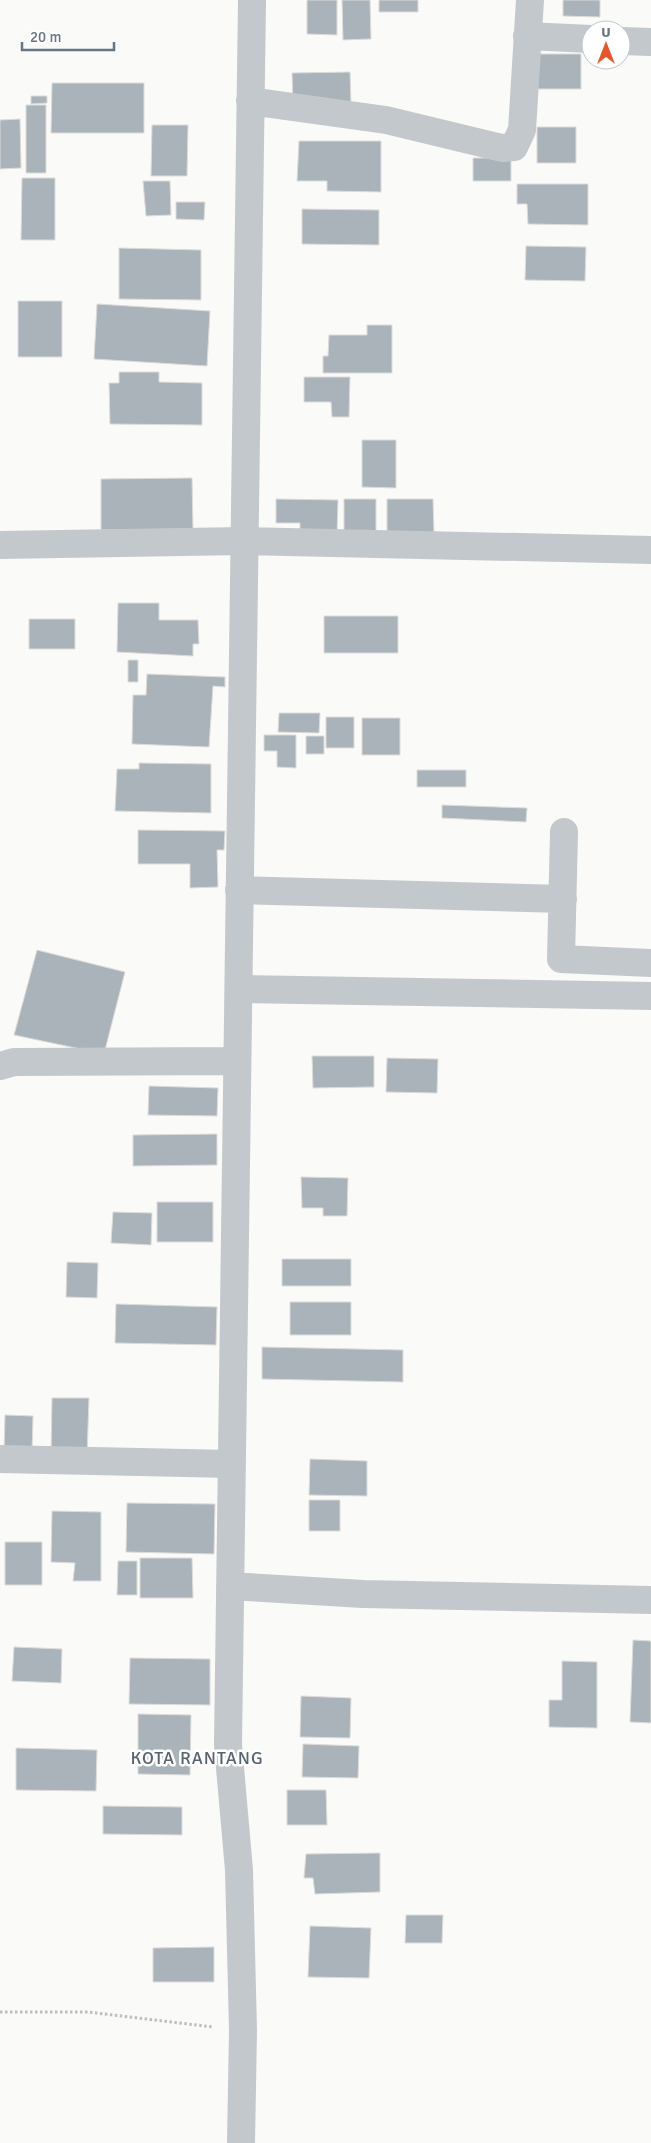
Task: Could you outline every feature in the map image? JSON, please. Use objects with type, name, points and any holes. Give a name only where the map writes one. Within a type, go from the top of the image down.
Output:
[{"type":"street","points":[[241,2143],[243,2030],[239,1870],[228,1745],[236,1061],[240,989],[238,890],[252,0]]},
{"type":"street","points":[[250,101],[386,120],[502,148],[514,147],[519,140],[522,130],[530,0]]},
{"type":"street","points":[[527,36],[581,39]]},
{"type":"street","points":[[631,41],[651,42]]},
{"type":"street","points":[[0,545],[243,542],[651,550]]},
{"type":"street","points":[[564,832],[561,959],[651,963]]},
{"type":"street","points":[[238,890],[563,898]]},
{"type":"street","points":[[240,989],[651,996]]},
{"type":"street","points":[[0,1066],[14,1062],[236,1061]]},
{"type":"street","points":[[0,1459],[231,1464]]},
{"type":"street","points":[[230,1586],[363,1594],[651,1600]]},
{"type":"path","points":[[0,2012],[88,2012],[243,2030]]},
{"type":"building","points":[[307,0],[337,0],[337,35],[307,34]]},
{"type":"building","points":[[342,0],[370,0],[371,39],[343,40]]},
{"type":"building","points":[[379,0],[418,0],[418,12],[379,12]]},
{"type":"building","points":[[563,0],[600,0],[600,17],[563,16]]},
{"type":"building","points":[[535,54],[581,54],[581,89],[535,89]]},
{"type":"building","points":[[350,72],[351,104],[293,105],[292,73]]},
{"type":"building","points":[[52,83],[144,83],[144,133],[51,133]]},
{"type":"building","points":[[31,96],[47,96],[47,103],[31,104]]},
{"type":"building","points":[[26,105],[46,105],[46,173],[26,173]]},
{"type":"building","points":[[20,119],[21,168],[0,169],[0,120]]},
{"type":"building","points":[[152,125],[188,125],[187,176],[151,176]]},
{"type":"building","points":[[537,127],[576,127],[576,163],[537,163]]},
{"type":"building","points":[[299,141],[381,141],[381,192],[327,191],[327,181],[297,181]]},
{"type":"building","points":[[473,158],[511,158],[511,181],[473,181]]},
{"type":"building","points":[[22,178],[55,178],[55,240],[21,240]]},
{"type":"building","points":[[143,181],[170,181],[171,215],[146,216]]},
{"type":"building","points":[[517,184],[588,184],[588,225],[528,224],[527,204],[517,204]]},
{"type":"building","points":[[176,202],[205,202],[204,220],[176,219]]},
{"type":"building","points":[[302,209],[379,210],[379,245],[302,244]]},
{"type":"building","points":[[526,246],[586,247],[585,281],[525,280]]},
{"type":"building","points":[[119,248],[201,250],[201,300],[119,299]]},
{"type":"building","points":[[18,301],[62,301],[62,357],[18,357]]},
{"type":"building","points":[[97,304],[210,311],[207,366],[94,359]]},
{"type":"building","points":[[367,325],[392,325],[392,373],[323,373],[323,356],[328,356],[329,335],[367,335]]},
{"type":"building","points":[[119,372],[159,372],[159,382],[202,383],[202,425],[110,424],[109,383],[119,383]]},
{"type":"building","points":[[304,377],[350,377],[349,417],[332,417],[331,402],[304,402]]},
{"type":"building","points":[[362,440],[396,440],[396,488],[362,487]]},
{"type":"building","points":[[192,478],[193,529],[101,530],[101,479]]},
{"type":"building","points":[[276,499],[338,500],[337,536],[300,535],[300,523],[276,523]]},
{"type":"building","points":[[344,499],[376,499],[376,537],[344,537]]},
{"type":"building","points":[[387,499],[433,499],[434,533],[387,533]]},
{"type":"building","points":[[118,603],[159,603],[159,620],[198,620],[199,644],[193,644],[193,656],[117,652]]},
{"type":"building","points":[[324,616],[398,616],[398,653],[324,653]]},
{"type":"building","points":[[29,619],[75,619],[75,649],[29,649]]},
{"type":"building","points":[[128,660],[138,660],[138,682],[128,682]]},
{"type":"building","points":[[147,674],[225,677],[225,687],[213,686],[209,747],[132,744],[133,695],[146,695]]},
{"type":"building","points":[[279,713],[320,713],[319,733],[278,732]]},
{"type":"building","points":[[326,717],[354,717],[354,748],[326,748]]},
{"type":"building","points":[[362,718],[400,718],[400,755],[362,755]]},
{"type":"building","points":[[264,735],[296,735],[296,768],[277,767],[277,751],[264,751]]},
{"type":"building","points":[[306,736],[324,736],[324,754],[306,754]]},
{"type":"building","points":[[139,763],[211,764],[211,813],[115,811],[117,769],[139,769]]},
{"type":"building","points":[[417,770],[466,770],[466,787],[417,787]]},
{"type":"building","points":[[442,805],[527,808],[526,822],[442,818]]},
{"type":"building","points":[[138,830],[225,831],[224,850],[217,850],[218,887],[190,888],[190,864],[138,864]]},
{"type":"building","points":[[37,950],[125,972],[104,1054],[14,1035]]},
{"type":"building","points":[[312,1056],[374,1056],[374,1087],[313,1088]]},
{"type":"building","points":[[387,1058],[438,1059],[437,1093],[386,1092]]},
{"type":"building","points":[[149,1086],[218,1088],[217,1116],[148,1115]]},
{"type":"building","points":[[217,1134],[217,1165],[133,1166],[133,1135]]},
{"type":"building","points":[[301,1177],[348,1178],[347,1216],[323,1216],[323,1208],[302,1208]]},
{"type":"building","points":[[157,1202],[213,1202],[213,1242],[157,1242]]},
{"type":"building","points":[[113,1212],[152,1213],[151,1245],[111,1243]]},
{"type":"building","points":[[282,1259],[351,1259],[351,1286],[282,1286]]},
{"type":"building","points":[[67,1262],[98,1263],[97,1298],[66,1297]]},
{"type":"building","points":[[290,1302],[351,1302],[351,1335],[290,1335]]},
{"type":"building","points":[[116,1304],[217,1307],[216,1345],[115,1343]]},
{"type":"building","points":[[262,1347],[403,1350],[403,1382],[262,1379]]},
{"type":"building","points":[[52,1398],[89,1398],[87,1456],[51,1455]]},
{"type":"building","points":[[5,1415],[33,1416],[32,1453],[4,1453]]},
{"type":"building","points":[[310,1459],[367,1461],[367,1496],[309,1495]]},
{"type":"building","points":[[309,1500],[340,1500],[340,1531],[309,1531]]},
{"type":"building","points":[[127,1503],[215,1504],[214,1554],[126,1552]]},
{"type":"building","points":[[52,1511],[101,1512],[101,1581],[73,1581],[75,1563],[51,1562]]},
{"type":"building","points":[[5,1542],[42,1542],[42,1585],[5,1585]]},
{"type":"building","points":[[140,1558],[192,1558],[193,1598],[140,1598]]},
{"type":"building","points":[[118,1561],[137,1561],[137,1595],[117,1595]]},
{"type":"building","points":[[633,1640],[651,1641],[651,1723],[630,1722]]},
{"type":"building","points":[[14,1647],[62,1649],[61,1683],[12,1681]]},
{"type":"building","points":[[130,1658],[210,1659],[210,1705],[129,1704]]},
{"type":"building","points":[[562,1661],[597,1662],[597,1728],[549,1727],[549,1700],[562,1700]]},
{"type":"building","points":[[301,1696],[351,1698],[350,1738],[300,1737]]},
{"type":"building","points":[[138,1714],[191,1715],[190,1775],[138,1774]]},
{"type":"building","points":[[303,1744],[359,1746],[358,1778],[302,1777]]},
{"type":"building","points":[[16,1748],[97,1750],[96,1791],[16,1790]]},
{"type":"building","points":[[287,1790],[326,1790],[327,1825],[287,1825]]},
{"type":"building","points":[[103,1806],[182,1807],[182,1835],[103,1834]]},
{"type":"building","points":[[380,1853],[380,1892],[315,1894],[313,1878],[304,1878],[306,1854]]},
{"type":"building","points":[[406,1915],[443,1915],[442,1943],[405,1943]]},
{"type":"building","points":[[310,1926],[371,1928],[369,1978],[308,1977]]},
{"type":"building","points":[[214,1947],[214,1982],[153,1982],[153,1948]]},
{"type":"district","name":"KOTA RANTANG","points":[[197,1758]]}]
